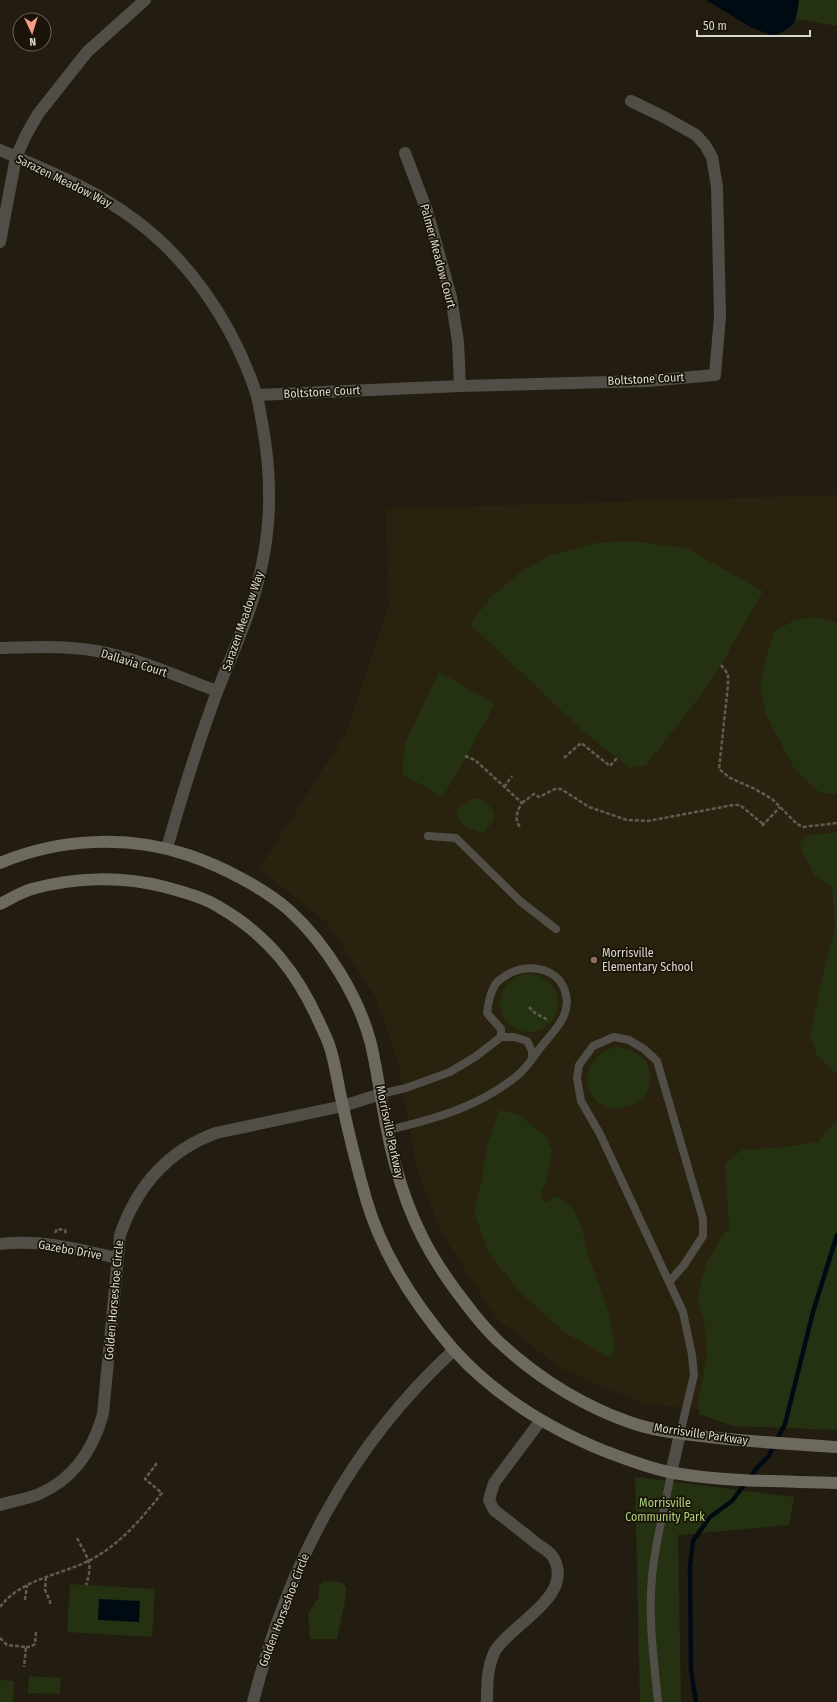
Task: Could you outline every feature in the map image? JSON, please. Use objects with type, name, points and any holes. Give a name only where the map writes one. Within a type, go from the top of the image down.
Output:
[{"type":"main road","name":"Morrisville Parkway","points":[[0,863],[20,855],[51,847],[96,842],[130,842],[167,848],[206,861],[241,879],[290,911],[335,963],[361,1015],[370,1042],[394,1163],[412,1218],[427,1248],[448,1282],[494,1338],[538,1375],[590,1405],[631,1422],[680,1434],[750,1442],[837,1447]]},
{"type":"main road","points":[[0,904],[29,890],[70,881],[107,880],[146,882],[188,894],[218,906],[255,931],[270,946],[298,982],[313,1008],[331,1050],[343,1106],[367,1201],[379,1234],[398,1271],[419,1306],[454,1350],[510,1400],[541,1420],[579,1441],[632,1462],[671,1472],[696,1476],[837,1483]]},
{"type":"street","points":[[0,242],[16,157],[38,114],[60,83],[87,52],[145,0]]},
{"type":"street","name":"Boltstone Court","points":[[257,395],[460,386],[647,381],[715,375],[720,309],[718,187],[712,157],[705,145],[696,135],[664,116],[631,102]]},
{"type":"street","name":"Sarazen Meadow Way","points":[[0,150],[96,195],[122,211],[159,240],[185,266],[207,295],[230,333],[257,395],[269,467],[269,513],[261,569],[251,606],[217,691],[186,782],[167,848]]},
{"type":"street","name":"Palmer Meadow Court","points":[[405,153],[427,211],[451,296],[458,342],[460,386]]},
{"type":"street","name":"Dallavia Court","points":[[0,648],[79,648],[107,653],[134,660],[217,691]]},
{"type":"street","name":"Golden Horseshoe Circle","points":[[0,1505],[39,1494],[66,1477],[79,1465],[98,1433],[103,1414],[120,1235],[126,1217],[135,1198],[151,1176],[172,1156],[216,1133],[343,1106],[381,1094]]},
{"type":"street","name":"Gazebo Drive","points":[[0,1244],[16,1242],[58,1245],[117,1258]]},
{"type":"street","name":"Golden Horseshoe Circle","points":[[253,1702],[269,1644],[297,1570],[336,1494],[370,1442],[410,1394],[454,1350]]},
{"type":"street","points":[[487,1702],[487,1680],[495,1652],[504,1640],[548,1599],[556,1583],[558,1573],[553,1556],[494,1510],[489,1500],[494,1483],[541,1420]]},
{"type":"street","points":[[671,1472],[680,1434]]},
{"type":"lane","points":[[428,836],[456,838],[520,902],[556,929]]},
{"type":"lane","points":[[388,1130],[445,1115],[476,1102],[518,1074],[560,1025],[565,1013],[567,1002],[565,991],[560,982],[554,976],[543,970],[519,969],[509,973],[496,983],[487,1005],[487,1014],[501,1029],[501,1037]]},
{"type":"lane","points":[[381,1094],[406,1088],[450,1072],[475,1057],[501,1037],[514,1036],[527,1041],[532,1051],[532,1056]]},
{"type":"lane","points":[[670,1281],[684,1265],[703,1236],[703,1219],[657,1061],[644,1049],[629,1040],[614,1037],[593,1046],[579,1065],[577,1078],[581,1101],[600,1134],[670,1281],[683,1312],[692,1355],[694,1375],[680,1434]]},
{"type":"lane","points":[[658,1702],[654,1662],[651,1596],[652,1578],[658,1534],[671,1472]]},
{"type":"path","points":[[721,665],[728,674],[728,684],[719,769],[730,778],[761,792],[772,799],[797,824],[803,826],[837,823]]},
{"type":"path","points":[[564,758],[581,743],[610,766],[617,758]]},
{"type":"path","points":[[465,756],[475,760],[522,803]]},
{"type":"path","points":[[504,787],[512,776]]},
{"type":"path","points":[[520,827],[516,822],[516,816],[522,803],[534,794],[539,797],[555,789],[561,789],[589,807],[627,820],[648,821],[740,805],[762,825],[780,807]]},
{"type":"path","points":[[529,1007],[535,1013],[560,1025]]},
{"type":"path","points":[[0,1607],[7,1598],[27,1585],[88,1561],[106,1551],[125,1535],[162,1493],[145,1481],[157,1463]]},
{"type":"path","points":[[77,1538],[90,1565],[90,1574],[86,1585]]},
{"type":"path","points":[[46,1577],[45,1590],[50,1601],[50,1606]]},
{"type":"path","points":[[25,1600],[27,1585]]},
{"type":"path","points":[[0,1638],[7,1645],[30,1647],[35,1644],[36,1631]]},
{"type":"path","points":[[24,1666],[26,1647]]},
{"type":"shaded area","points":[[706,0],[799,0],[794,24],[786,30],[773,36],[752,28]]},
{"type":"shaded area","name":"Morrisville Elementary School","points":[[837,495],[837,1197],[741,1415],[642,1403],[561,1369],[497,1319],[441,1232],[417,1169],[398,1063],[376,998],[327,923],[259,869],[346,733],[389,605],[386,509]]},
{"type":"shaded area","points":[[99,1599],[140,1601],[139,1622],[98,1620]]},
{"type":"green space","points":[[706,0],[837,0],[837,26],[797,19],[789,30],[773,36],[752,28]]},
{"type":"green space","points":[[631,541],[686,548],[763,591],[721,665],[691,708],[645,766],[630,768],[583,731],[470,624],[491,597],[523,570],[549,556],[596,543]]},
{"type":"green space","points":[[815,617],[837,623],[837,794],[820,793],[794,768],[766,715],[760,686],[766,657],[774,632],[793,621]]},
{"type":"green space","points":[[439,672],[495,704],[443,797],[402,774],[405,743]]},
{"type":"green space","points":[[473,799],[481,799],[493,811],[494,819],[484,833],[469,828],[458,819],[458,808]]},
{"type":"green space","points":[[837,832],[837,1074],[818,1057],[810,1036],[822,978],[835,928],[832,887],[815,876],[799,845],[805,836]]},
{"type":"green space","points":[[523,974],[535,974],[550,982],[558,997],[558,1009],[550,1024],[535,1032],[523,1032],[508,1024],[500,1009],[500,997],[508,982]]},
{"type":"green space","points":[[615,1047],[630,1050],[642,1058],[650,1070],[650,1078],[648,1090],[639,1102],[613,1109],[600,1104],[597,1101],[591,1093],[587,1077],[593,1062],[606,1051]]},
{"type":"green space","points":[[499,1110],[517,1114],[546,1136],[552,1151],[547,1181],[541,1192],[542,1200],[546,1202],[558,1196],[574,1210],[582,1229],[588,1255],[609,1312],[615,1347],[610,1358],[564,1332],[520,1292],[488,1252],[474,1212],[481,1184],[488,1142]]},
{"type":"green space","points":[[837,1119],[837,1430],[733,1426],[699,1414],[698,1402],[707,1356],[704,1319],[697,1298],[706,1265],[720,1239],[729,1228],[725,1163],[742,1150],[786,1147],[818,1142]]},
{"type":"green space","name":"Morrisville Community Park","points":[[635,1477],[794,1497],[789,1525],[678,1535],[681,1702],[640,1702]]},
{"type":"green space","points":[[324,1581],[341,1582],[346,1587],[345,1601],[337,1639],[310,1639],[308,1614],[319,1597],[319,1585]]},
{"type":"green space","points":[[70,1584],[155,1589],[152,1637],[67,1632]]},
{"type":"green space","points":[[29,1676],[61,1678],[60,1694],[28,1693]]},
{"type":"green space","points":[[0,1680],[14,1681],[13,1702],[0,1702]]},
{"type":"waterway","points":[[696,1702],[691,1670],[690,1567],[693,1541],[710,1517],[732,1501],[757,1468],[768,1457],[785,1424],[813,1312],[837,1235]]},
{"type":"place","name":"Morrisville Elementary School","points":[[594,960]]}]
